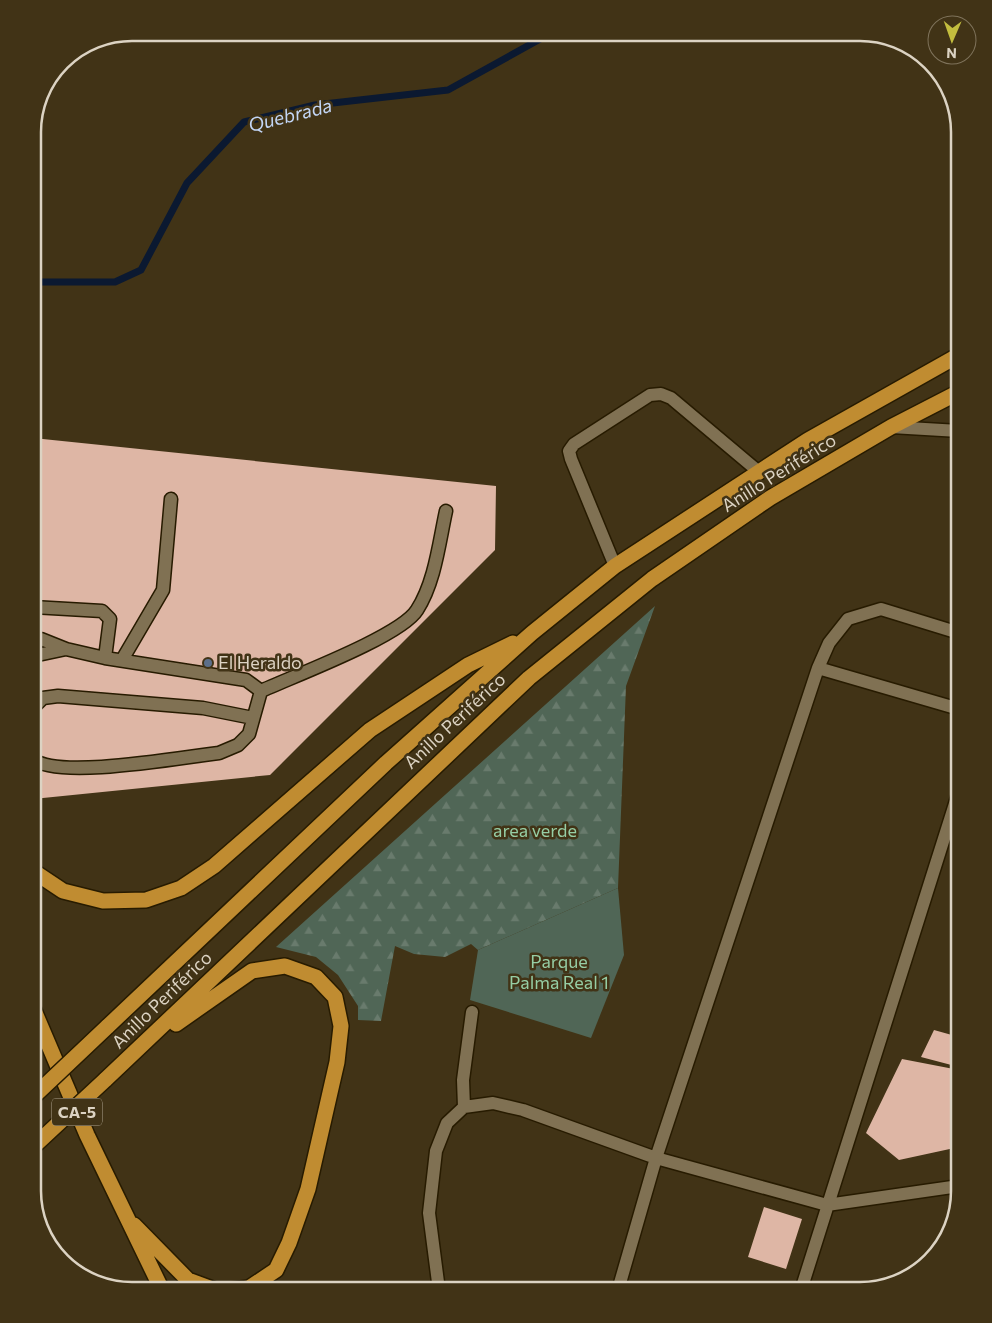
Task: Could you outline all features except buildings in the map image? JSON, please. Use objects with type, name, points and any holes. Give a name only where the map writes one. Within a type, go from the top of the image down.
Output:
[{"type":"highway","name":"Anillo Periférico","points":[[41,1089],[386,763],[532,633],[615,566],[808,440],[951,360]]},
{"type":"highway","name":"Anillo Periférico","points":[[41,1140],[529,678],[652,579],[770,498],[891,427],[951,397]]},
{"type":"highway","points":[[41,876],[63,891],[103,902],[146,900],[181,888],[214,866],[370,730],[468,665],[532,633]]},
{"type":"highway","points":[[136,1052],[252,970],[286,966],[316,977],[335,997],[341,1026],[337,1062],[308,1189],[276,1270],[258,1282]]},
{"type":"highway","name":"CA-5","points":[[41,1029],[87,1135],[158,1282]]},
{"type":"highway","points":[[124,1214],[188,1280],[193,1282]]},
{"type":"street","points":[[615,566],[570,459],[569,451],[574,444],[650,395],[661,394],[672,398],[759,472]]},
{"type":"street","points":[[891,427],[951,430]]},
{"type":"street","points":[[122,660],[163,590],[171,499]]},
{"type":"street","points":[[261,691],[379,638],[403,625],[417,611],[427,590],[446,511]]},
{"type":"street","points":[[41,607],[102,611],[108,615],[110,619],[105,658]]},
{"type":"street","points":[[620,1282],[656,1158],[818,668],[828,643],[848,619],[881,609],[951,630]]},
{"type":"street","points":[[41,639],[66,649],[105,658],[246,680],[261,691]]},
{"type":"street","points":[[41,654],[66,649]]},
{"type":"street","points":[[818,668],[951,705]]},
{"type":"street","points":[[41,764],[79,769],[219,753],[238,745],[249,734],[259,705],[261,691]]},
{"type":"street","points":[[41,700],[58,696],[203,708],[253,718]]},
{"type":"street","points":[[803,1282],[951,819]]},
{"type":"street","points":[[464,1107],[464,1071],[472,1012]]},
{"type":"street","points":[[438,1282],[429,1213],[436,1151],[447,1123],[464,1107],[493,1103],[523,1110],[656,1158],[827,1205],[951,1187]]},
{"type":"green space","name":"area verde","points":[[655,606],[626,686],[618,888],[478,950],[471,944],[445,957],[414,954],[395,946],[381,1021],[358,1020],[358,1006],[338,975],[316,957],[276,947]]},
{"type":"green space","name":"Parque Palma Real 1","points":[[618,888],[624,955],[591,1038],[470,1000],[478,950]]},
{"type":"waterway","name":"Quebrada","points":[[41,282],[115,282],[141,270],[187,183],[244,122],[315,105],[448,90],[537,41]]},
{"type":"place","name":"El Heraldo","points":[[208,663]]}]
